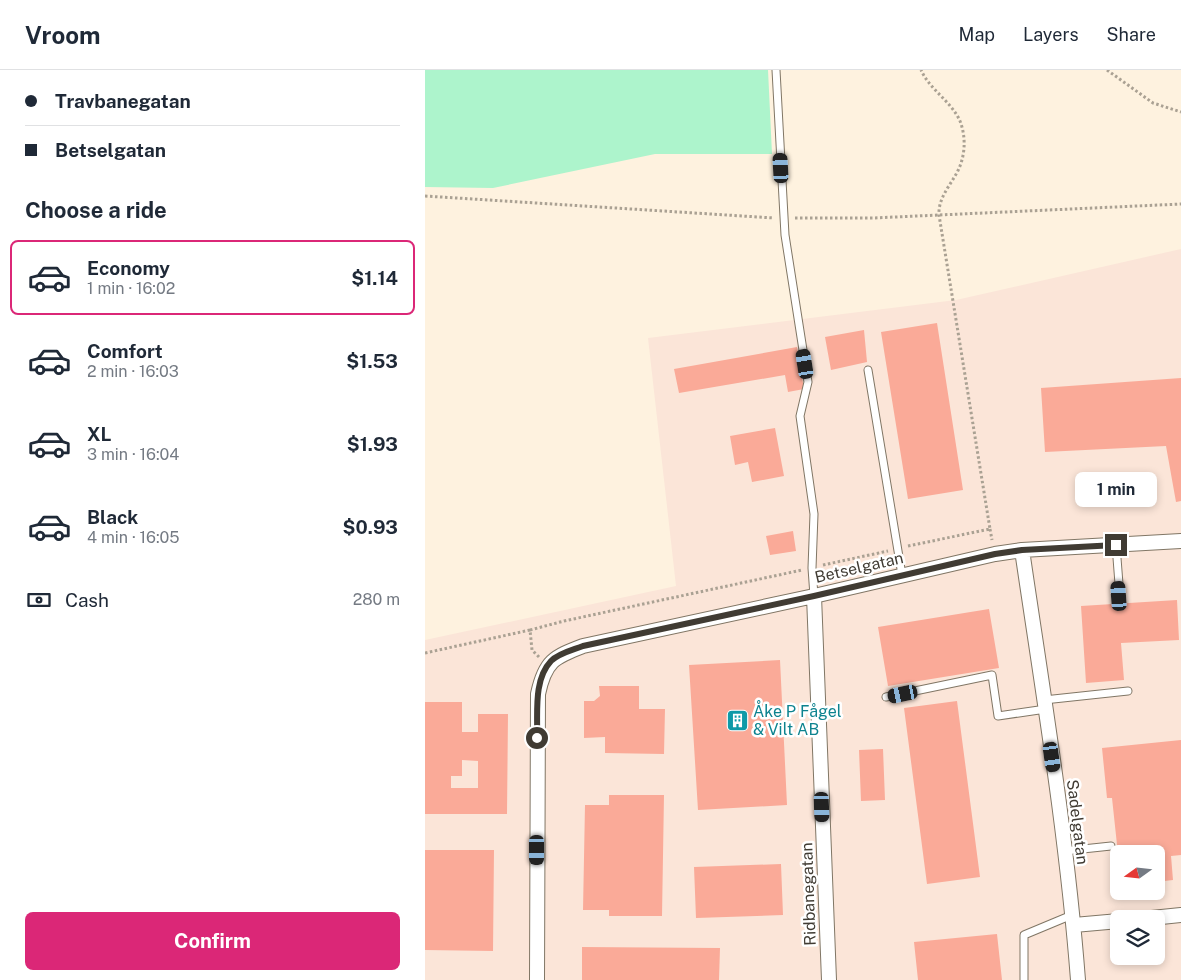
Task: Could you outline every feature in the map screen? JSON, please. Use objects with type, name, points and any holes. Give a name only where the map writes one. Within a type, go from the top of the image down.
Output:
[{"type":"street","name":"Betselgatan","points":[[551,661],[583,646],[814,596],[995,554],[1022,550],[1181,541]]},
{"type":"street","name":"Sadelgatan","points":[[1022,550],[1045,705],[1073,920],[1078,980]]},
{"type":"street","name":"Ridbanegatan","points":[[814,596],[829,980]]},
{"type":"street","points":[[537,980],[538,694],[542,676],[551,661]]},
{"type":"street","points":[[1165,917],[1181,915]]},
{"type":"street","points":[[1073,920],[1110,921]]},
{"type":"lane","points":[[777,70],[785,235],[809,382],[801,416],[814,514],[812,568],[814,596]]},
{"type":"lane","points":[[868,370],[902,575]]},
{"type":"lane","points":[[1116,545],[1119,596]]},
{"type":"lane","points":[[886,697],[992,675],[998,716],[1045,705],[1127,691]]},
{"type":"lane","points":[[1064,851],[1110,846]]},
{"type":"lane","points":[[1024,980],[1024,935],[1073,920]]},
{"type":"path","points":[[906,547],[990,529],[939,214],[943,196],[957,174],[965,149],[961,122],[951,106],[937,93],[921,70]]},
{"type":"path","points":[[1107,70],[1153,103],[1181,112]]},
{"type":"path","points":[[425,196],[784,219],[873,218],[1181,204]]},
{"type":"path","points":[[425,653],[897,549]]},
{"type":"path","points":[[530,630],[531,650],[540,658],[551,661]]},
{"type":"shaded area","points":[[1181,249],[1181,980],[425,980],[425,640],[676,586],[648,338],[956,300]]},
{"type":"green space","points":[[425,70],[768,70],[772,154],[655,154],[493,188],[425,187]]},
{"type":"building","points":[[937,323],[963,490],[908,499],[881,332]]},
{"type":"building","points":[[864,330],[867,362],[831,370],[825,337]]},
{"type":"building","points":[[797,347],[804,389],[788,392],[785,375],[679,393],[674,369]]},
{"type":"building","points":[[1181,378],[1181,501],[1176,502],[1166,446],[1045,452],[1041,388]]},
{"type":"building","points":[[775,428],[784,476],[752,482],[748,462],[735,465],[730,436]]},
{"type":"building","points":[[793,531],[796,551],[770,555],[766,536]]},
{"type":"building","points":[[1177,600],[1179,640],[1121,643],[1124,680],[1086,683],[1081,606]]},
{"type":"building","points":[[989,609],[999,668],[888,686],[878,627]]},
{"type":"building","name":"Åke P Fågel & Vilt AB","points":[[780,660],[787,805],[698,810],[689,665]]},
{"type":"building","points":[[599,686],[639,686],[639,709],[665,709],[664,754],[605,753],[605,737],[584,738],[584,701],[594,701],[600,696]]},
{"type":"building","points":[[957,701],[980,877],[927,884],[904,708]]},
{"type":"building","points":[[425,702],[462,702],[462,732],[478,732],[478,714],[508,714],[507,814],[425,814]],"holes":[[[462,760],[478,761],[478,788],[451,788],[451,776],[462,776]]]},
{"type":"building","points":[[1181,740],[1181,855],[1171,856],[1173,880],[1165,881],[1165,845],[1117,845],[1112,798],[1107,798],[1102,748]]},
{"type":"building","points":[[883,749],[885,800],[861,801],[859,750]]},
{"type":"building","points":[[609,795],[664,795],[662,916],[609,916],[609,910],[583,910],[585,805],[609,805]]},
{"type":"building","points":[[425,850],[494,850],[493,951],[425,950]]},
{"type":"building","points":[[781,864],[783,915],[696,918],[694,867]]},
{"type":"building","points":[[997,934],[1002,980],[918,980],[914,942]]},
{"type":"building","points":[[582,947],[720,948],[719,980],[582,980]]},
{"type":"place","name":"Åke P Fågel & Vilt AB","points":[[737,720]]},
{"type":"route","points":[[537,738],[538,694],[542,676],[551,661],[583,646],[814,596],[995,554],[1022,550],[1116,545]]}]
